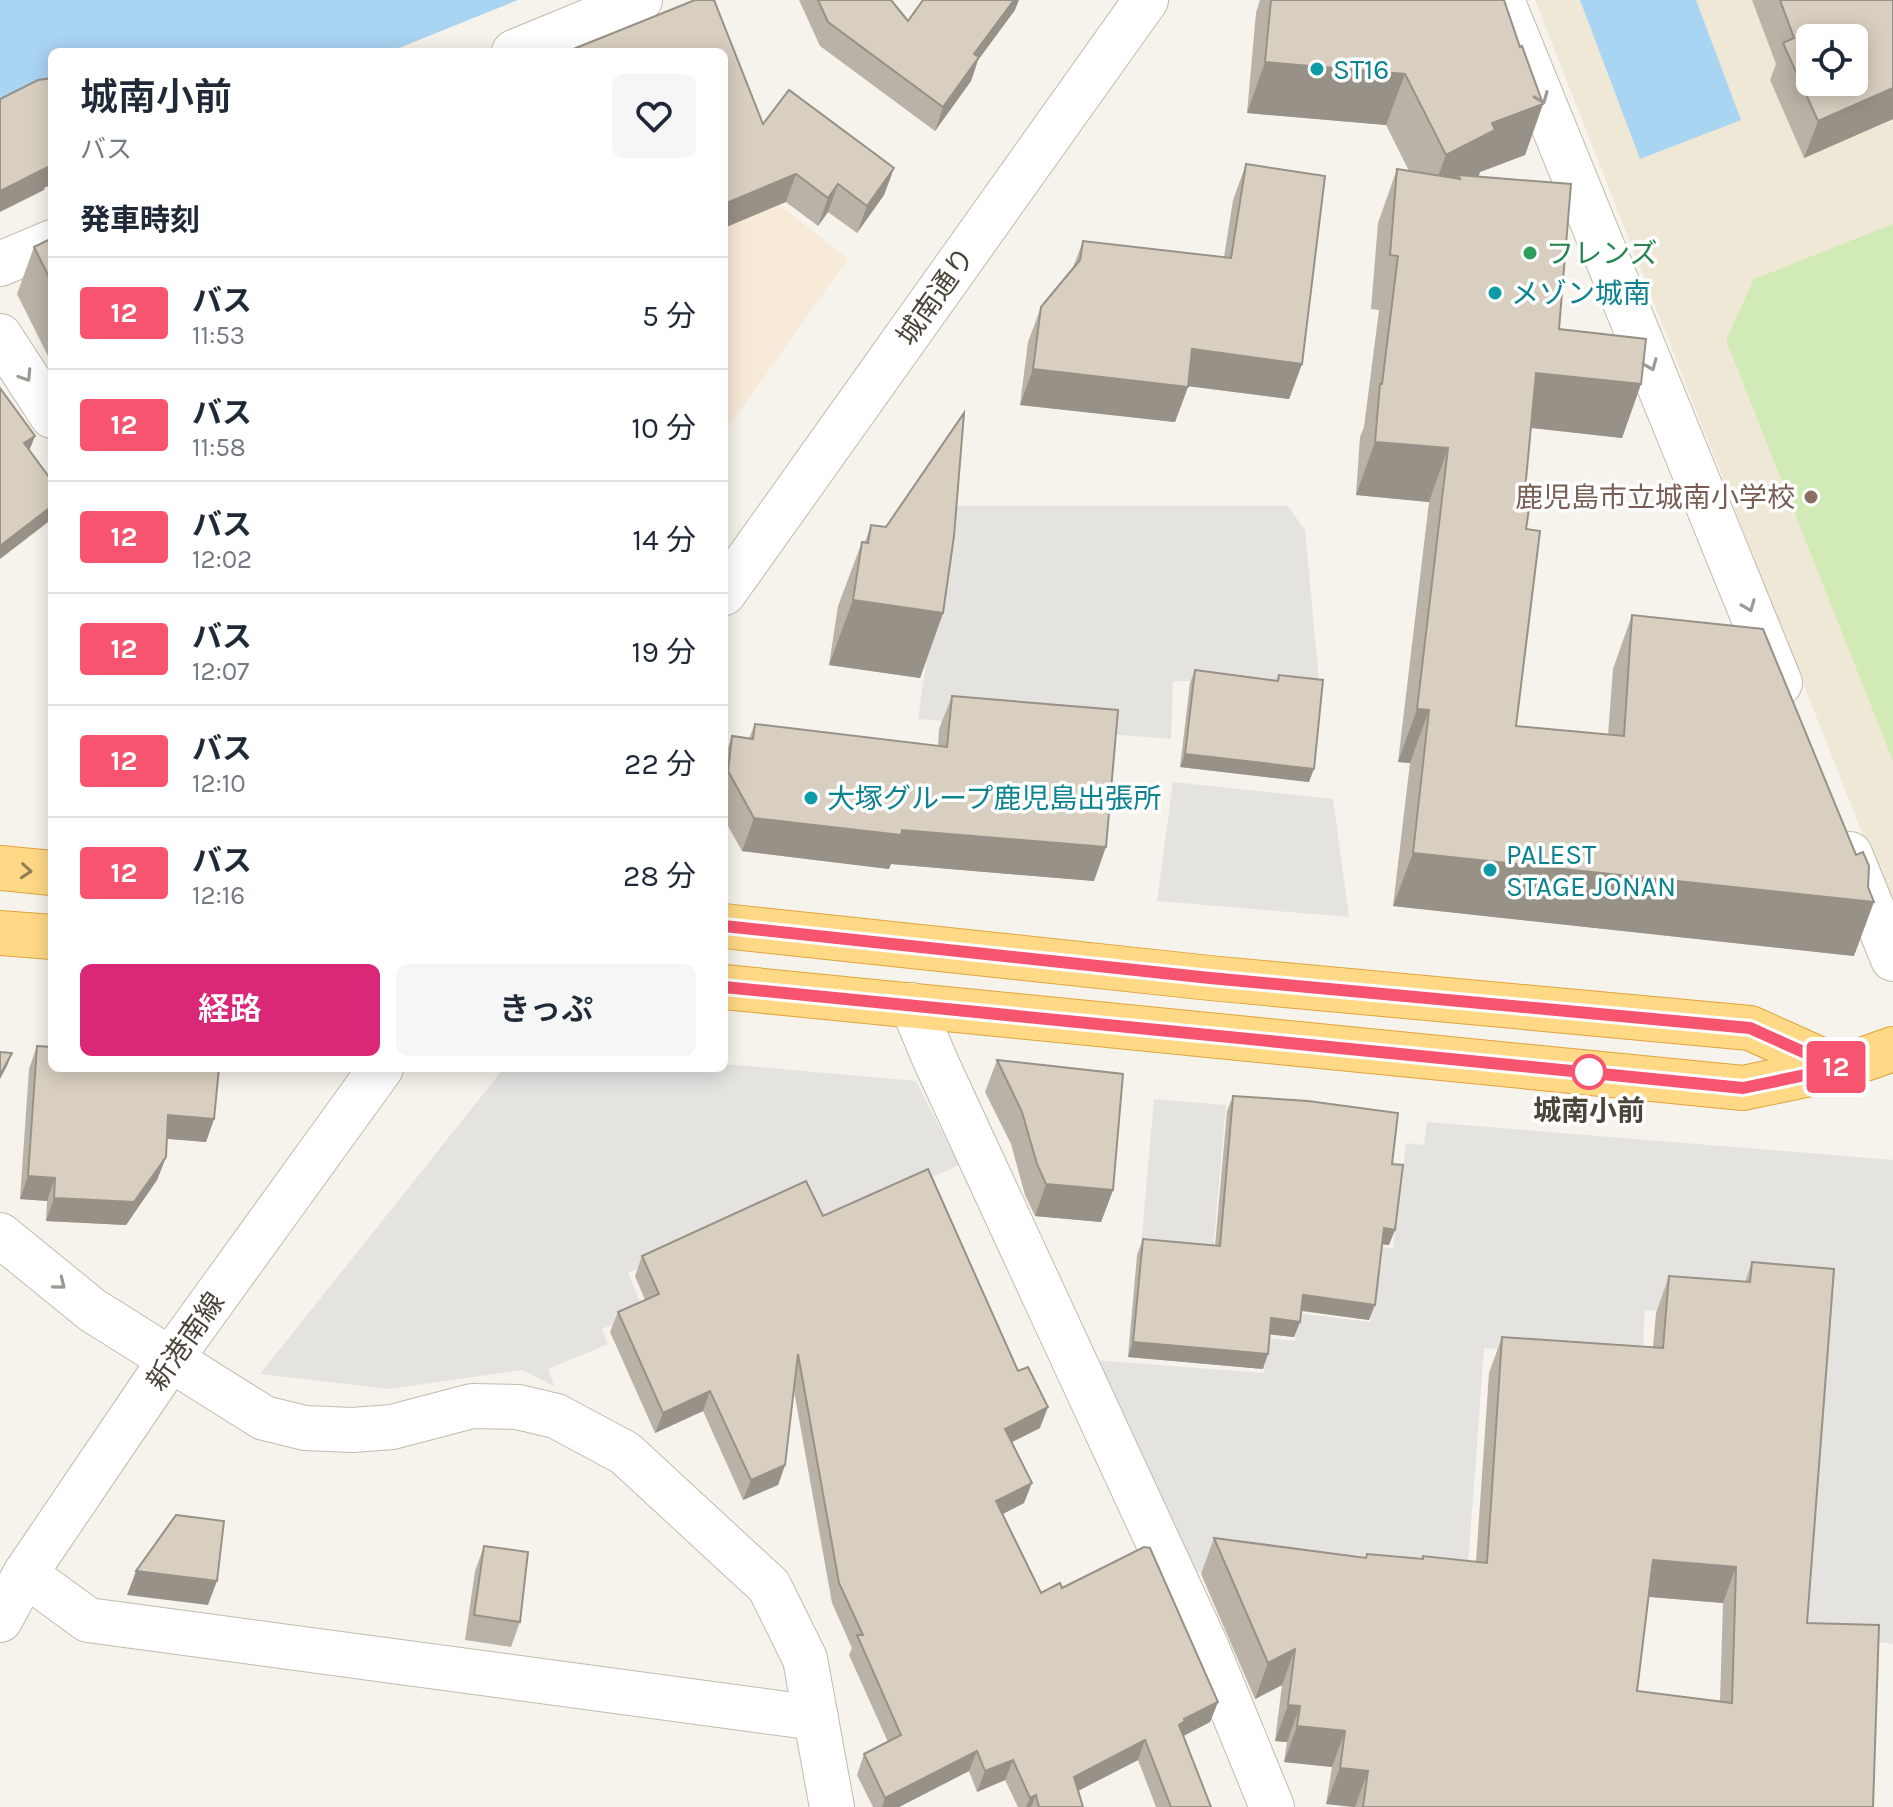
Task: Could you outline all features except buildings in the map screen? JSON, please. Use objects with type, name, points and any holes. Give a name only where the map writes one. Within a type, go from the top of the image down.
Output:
[{"type":"highway","points":[[0,868],[48,873]]},
{"type":"highway","points":[[728,926],[1210,978],[1750,1028],[1839,1068]]},
{"type":"highway","points":[[0,933],[48,937]]},
{"type":"highway","points":[[728,987],[1743,1088],[1839,1068],[1893,1049]]},
{"type":"street","points":[[524,48],[640,0]]},
{"type":"street","name":"城南通り","points":[[728,587],[1146,0]]},
{"type":"street","points":[[1502,0],[1795,718]]},
{"type":"street","points":[[0,264],[48,244]]},
{"type":"street","points":[[0,336],[48,410]]},
{"type":"street","points":[[1837,821],[1893,959]]},
{"type":"street","points":[[912,1005],[1207,1648],[1272,1807]]},
{"type":"street","name":"新港南線","points":[[0,1620],[25,1574],[170,1360],[378,1072]]},
{"type":"street","points":[[0,1235],[92,1310],[264,1418],[305,1428],[352,1430],[392,1427],[472,1406],[518,1407],[556,1416],[625,1453],[769,1586],[805,1659],[832,1807]]},
{"type":"street","points":[[25,1574],[88,1620],[816,1718]]},
{"type":"shaded area","name":"鹿児島市立城南小学校","points":[[1535,0],[1893,0],[1893,912]]},
{"type":"shaded area","points":[[728,119],[731,166],[848,259],[728,427]]},
{"type":"shaded area","points":[[949,506],[1288,506],[1305,530],[1319,681],[1173,681],[1171,739],[918,719]]},
{"type":"shaded area","points":[[1173,782],[1333,799],[1349,917],[1157,901]]},
{"type":"shaded area","points":[[728,1064],[916,1081],[959,1165],[818,1229],[717,1233],[628,1273],[644,1311],[602,1329],[608,1344],[548,1369],[554,1386],[522,1370],[389,1389],[260,1374],[501,1072],[728,1072]]},
{"type":"shaded area","points":[[1154,1099],[1226,1105],[1213,1252],[1141,1246]]},
{"type":"shaded area","points":[[1427,1122],[1893,1160],[1893,1644],[1801,1631],[1731,1317],[1645,1310],[1642,1358],[1484,1348],[1466,1593],[1191,1571],[1093,1360],[1264,1373],[1268,1338],[1295,1341],[1297,1313],[1370,1322],[1379,1247],[1393,1248],[1406,1143],[1424,1145]]},
{"type":"green space","points":[[1893,224],[1893,761],[1726,340],[1754,279]]},
{"type":"water","points":[[0,0],[518,0],[399,48],[48,48],[48,94],[0,102]]},
{"type":"water","points":[[1580,0],[1696,0],[1741,120],[1640,159]]},
{"type":"bus line","name":"12","points":[[728,926],[1210,978],[1750,1028],[1839,1068],[1743,1088],[728,987]]},
{"type":"place","name":"ST16","points":[[1317,69]]},
{"type":"place","name":"フレンズ","points":[[1530,253]]},
{"type":"place","name":"メゾン城南","points":[[1495,293]]},
{"type":"place","name":"鹿児島市立城南小学校","points":[[1811,497]]},
{"type":"place","name":"大塚グループ鹿児島出張所","points":[[811,798]]},
{"type":"place","name":"PALEST STAGE JONAN","points":[[1490,870]]},
{"type":"place","name":"城南小前","points":[[1589,1072]]}]
